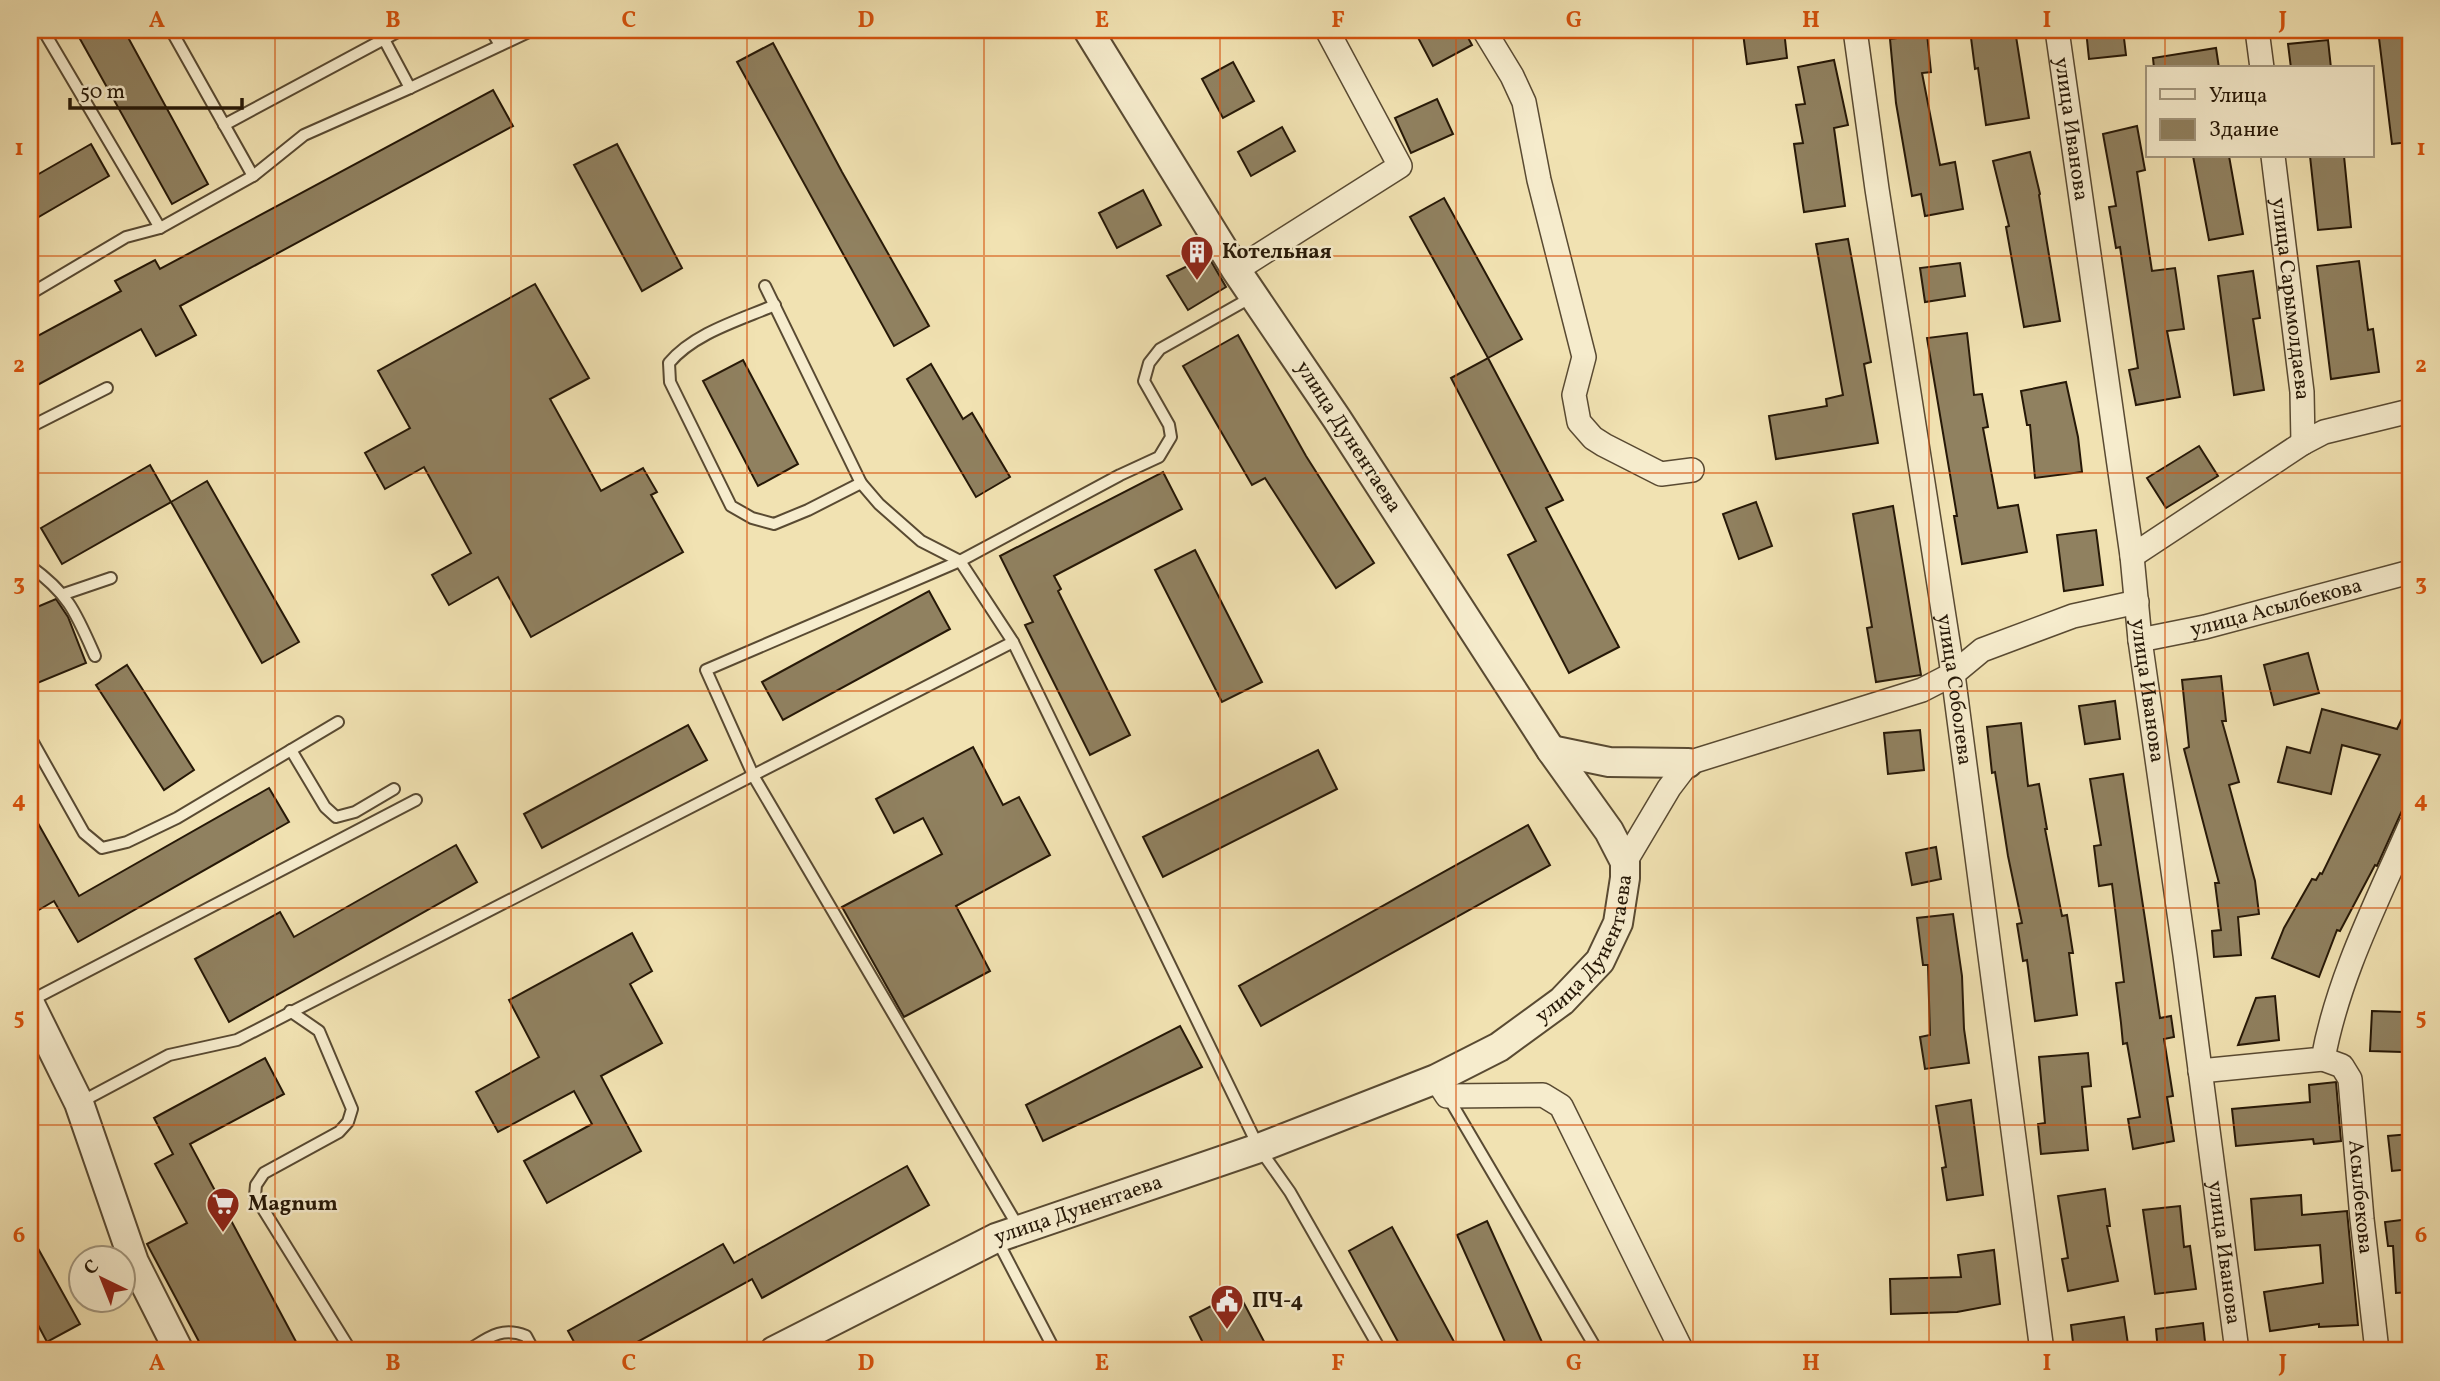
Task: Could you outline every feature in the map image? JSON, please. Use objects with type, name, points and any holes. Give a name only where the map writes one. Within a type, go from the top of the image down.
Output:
[{"type":"street","name":"улица Дунентаева","points":[[774,1351],[1008,1234],[1441,1087],[1562,1001],[1600,961],[1618,923],[1625,862],[1609,831],[1552,750],[1344,430],[1236,270],[1088,30]]},
{"type":"street","points":[[1236,270],[1400,166],[1327,30]]},
{"type":"street","points":[[1484,30],[1512,76],[1524,102],[1539,180],[1584,357],[1574,395],[1579,422],[1604,446],[1661,474],[1692,470]]},
{"type":"street","name":"улица Соболева","points":[[1855,30],[1877,189],[1953,674],[2042,1351]]},
{"type":"street","name":"улица Иванова","points":[[2057,30],[2132,556],[2140,640],[2237,1351]]},
{"type":"street","points":[[2257,30],[2262,66]]},
{"type":"street","name":"улица Сарымолдаева","points":[[2273,158],[2302,392],[2303,443]]},
{"type":"street","points":[[2132,556],[2303,443],[2324,432],[2409,415]]},
{"type":"street","name":"улица Асылбекова","points":[[2140,640],[2205,627],[2410,572]]},
{"type":"street","points":[[1552,750],[1609,762],[1688,762],[1923,690],[1953,674],[1982,650],[2073,616],[2137,602]]},
{"type":"street","points":[[1625,862],[1657,807],[1688,762]]},
{"type":"street","points":[[2200,1071],[2323,1059],[2330,1024],[2349,964],[2410,826]]},
{"type":"street","points":[[30,1003],[79,1103],[134,1262],[179,1351]]},
{"type":"street","name":"Асылбекова","points":[[2323,1059],[2342,1066],[2350,1079],[2377,1351]]},
{"type":"street","points":[[1441,1087],[1543,1095],[1561,1106],[1682,1351]]},
{"type":"lane","points":[[43,30],[160,228]]},
{"type":"lane","points":[[171,30],[253,176]]},
{"type":"lane","points":[[224,125],[381,34],[401,30]]},
{"type":"lane","points":[[491,30],[500,45]]},
{"type":"lane","points":[[30,295],[126,237],[160,228],[253,176],[304,135],[533,30]]},
{"type":"lane","points":[[381,34],[411,88]]},
{"type":"lane","points":[[765,286],[861,483],[879,504],[921,541],[960,561],[1013,642],[1259,1147],[1290,1192],[1381,1351]]},
{"type":"lane","points":[[1055,1351],[1008,1234],[754,777],[706,670],[960,561],[1120,475],[1159,457],[1171,437],[1169,425],[1144,381],[1145,371],[1153,356],[1160,349],[1254,296]]},
{"type":"lane","points":[[775,305],[707,335],[678,352],[669,363],[670,382],[693,433],[731,506],[752,518],[774,524],[861,483]]},
{"type":"lane","points":[[30,427],[107,388]]},
{"type":"lane","points":[[30,566],[64,594],[78,617],[94,656]]},
{"type":"lane","points":[[64,594],[111,578]]},
{"type":"lane","points":[[79,1103],[169,1055],[237,1040],[1013,642]]},
{"type":"lane","points":[[30,737],[84,833],[102,848],[127,842],[177,818],[338,722]]},
{"type":"lane","points":[[291,750],[325,807],[337,817],[355,812],[394,789]]},
{"type":"lane","points":[[30,1003],[416,800]]},
{"type":"lane","points":[[290,1011],[319,1031],[352,1109],[348,1122],[339,1132],[264,1173],[256,1185],[256,1196],[351,1351]]},
{"type":"lane","points":[[1441,1087],[1594,1345]]},
{"type":"lane","points":[[467,1351],[496,1333],[514,1331],[526,1336],[534,1351]]},
{"type":"building","points":[[75,30],[124,30],[208,184],[172,204]]},
{"type":"building","points":[[1414,30],[1464,30],[1472,45],[1433,66]]},
{"type":"building","points":[[1784,30],[1787,58],[1747,64],[1743,33]]},
{"type":"building","points":[[1970,30],[2015,30],[2029,118],[1986,125]]},
{"type":"building","points":[[2086,30],[2123,30],[2126,55],[2089,59]]},
{"type":"building","points":[[1927,34],[1931,72],[1922,73],[1940,165],[1955,162],[1963,209],[1925,216],[1921,194],[1912,196],[1896,103],[1890,39]]},
{"type":"building","points":[[2410,34],[2410,142],[2392,144],[2379,38]]},
{"type":"building","points":[[2328,40],[2331,66],[2291,66],[2288,44]]},
{"type":"building","points":[[773,43],[929,326],[894,346],[737,62]]},
{"type":"building","points":[[2216,48],[2219,66],[2154,66],[2153,58]]},
{"type":"building","points":[[1834,60],[1848,125],[1834,128],[1845,206],[1804,212],[1794,144],[1803,143],[1796,105],[1805,104],[1798,67]]},
{"type":"building","points":[[1233,62],[1254,101],[1223,118],[1202,79]]},
{"type":"building","points":[[493,90],[513,126],[180,306],[196,335],[156,356],[141,329],[30,389],[30,340],[121,291],[115,281],[155,260],[160,269]]},
{"type":"building","points":[[1437,99],[1453,134],[1411,153],[1395,118]]},
{"type":"building","points":[[2137,126],[2145,170],[2137,172],[2152,271],[2175,268],[2184,329],[2167,331],[2180,397],[2136,405],[2129,370],[2138,368],[2120,247],[2116,248],[2109,207],[2116,206],[2103,134]]},
{"type":"building","points":[[1282,127],[1295,151],[1251,176],[1238,152]]},
{"type":"building","points":[[91,144],[109,176],[30,222],[30,179]]},
{"type":"building","points":[[617,144],[682,268],[642,291],[574,165]]},
{"type":"building","points":[[2030,152],[2040,194],[2060,321],[2024,327],[2006,227],[2009,226],[1993,161]]},
{"type":"building","points":[[2193,158],[2229,158],[2243,234],[2209,240]]},
{"type":"building","points":[[2310,158],[2344,158],[2351,227],[2318,230]]},
{"type":"building","points":[[1143,190],[1161,225],[1117,248],[1099,213]]},
{"type":"building","points":[[1444,198],[1522,339],[1488,358],[1410,217]]},
{"type":"building","points":[[1848,239],[1871,362],[1864,364],[1878,443],[1776,459],[1769,416],[1827,406],[1826,399],[1843,395],[1816,244]]},
{"type":"building","name":"Котельная","points":[[1208,256],[1226,287],[1188,310],[1167,276]]},
{"type":"building","points":[[2359,261],[2368,330],[2373,329],[2379,372],[2331,379],[2317,266]]},
{"type":"building","points":[[1960,263],[1965,296],[1925,302],[1920,268]]},
{"type":"building","points":[[2253,271],[2260,318],[2253,319],[2264,390],[2234,395],[2218,276]]},
{"type":"building","points":[[535,284],[589,378],[550,399],[601,491],[643,468],[657,492],[651,495],[683,552],[531,637],[498,577],[449,605],[432,575],[471,553],[424,467],[385,489],[365,453],[410,428],[378,371]]},
{"type":"building","points":[[1967,333],[1974,395],[1982,394],[1988,427],[1983,428],[1998,508],[2018,505],[2027,552],[1962,564],[1954,516],[1957,516],[1927,338]]},
{"type":"building","points":[[1238,335],[1306,456],[1374,563],[1336,588],[1265,478],[1252,485],[1183,366]]},
{"type":"building","points":[[1488,358],[1563,500],[1546,508],[1619,647],[1569,673],[1508,555],[1536,541],[1451,378]]},
{"type":"building","points":[[743,360],[798,464],[758,486],[703,381]]},
{"type":"building","points":[[931,364],[963,419],[972,413],[1010,477],[976,497],[907,379]]},
{"type":"building","points":[[2066,382],[2078,437],[2082,472],[2035,478],[2030,425],[2027,425],[2021,391]]},
{"type":"building","points":[[2199,446],[2218,476],[2166,508],[2147,478]]},
{"type":"building","points":[[150,465],[171,502],[62,564],[41,528]]},
{"type":"building","points":[[1163,472],[1182,509],[1054,576],[1061,589],[1058,591],[1130,735],[1090,755],[1025,625],[1033,622],[1000,556]]},
{"type":"building","points":[[207,481],[299,642],[262,663],[171,502]]},
{"type":"building","points":[[1756,502],[1772,546],[1739,559],[1723,514]]},
{"type":"building","points":[[1893,506],[1921,675],[1876,682],[1867,628],[1872,627],[1853,514]]},
{"type":"building","points":[[2096,530],[2103,585],[2064,591],[2057,535]]},
{"type":"building","points":[[1195,550],[1262,682],[1222,702],[1155,570]]},
{"type":"building","points":[[929,591],[950,629],[783,720],[762,682]]},
{"type":"building","points":[[56,599],[68,617],[86,663],[30,686],[30,610]]},
{"type":"building","points":[[2308,653],[2319,693],[2274,705],[2264,665]]},
{"type":"building","points":[[127,665],[194,770],[164,790],[96,685]]},
{"type":"building","points":[[2221,676],[2226,721],[2222,721],[2239,782],[2229,785],[2255,881],[2259,914],[2238,917],[2241,955],[2214,957],[2212,931],[2221,930],[2215,883],[2219,883],[2184,749],[2189,747],[2182,680]]},
{"type":"building","points":[[2115,701],[2120,739],[2085,744],[2079,706]]},
{"type":"building","points":[[2410,702],[2410,793],[2377,866],[2375,865],[2340,931],[2337,930],[2319,977],[2272,958],[2284,928],[2312,879],[2316,880],[2320,873],[2322,874],[2380,755],[2342,745],[2331,794],[2278,782],[2287,747],[2310,753],[2322,709],[2397,729]]},
{"type":"building","points":[[2021,723],[2028,786],[2039,784],[2062,916],[2067,915],[2073,953],[2069,953],[2077,1015],[2035,1021],[2027,960],[2023,961],[2017,924],[2022,923],[1995,772],[1992,773],[1987,727]]},
{"type":"building","points":[[688,725],[707,760],[542,848],[524,814]]},
{"type":"building","points":[[1920,730],[1924,770],[1888,774],[1884,733]]},
{"type":"building","points":[[973,747],[1003,805],[1019,797],[1050,855],[956,906],[990,971],[904,1017],[842,907],[942,854],[923,818],[894,833],[876,799]]},
{"type":"building","points":[[1318,750],[1337,789],[1163,877],[1143,837]]},
{"type":"building","points":[[2123,774],[2160,1018],[2171,1016],[2174,1037],[2164,1039],[2173,1096],[2167,1097],[2174,1141],[2133,1149],[2128,1119],[2140,1117],[2127,1043],[2123,1044],[2116,983],[2124,982],[2112,884],[2099,886],[2094,846],[2101,845],[2090,779]]},
{"type":"building","points":[[269,788],[289,822],[78,942],[54,901],[37,911],[30,900],[30,809],[79,896]]},
{"type":"building","points":[[1528,825],[1550,865],[1261,1026],[1239,986]]},
{"type":"building","points":[[456,845],[477,882],[229,1022],[195,959],[280,912],[294,937]]},
{"type":"building","points":[[1936,847],[1941,879],[1912,885],[1906,853]]},
{"type":"building","points":[[1953,914],[1962,976],[1964,1029],[1969,1063],[1925,1069],[1920,1037],[1930,1035],[1928,965],[1923,965],[1917,918]]},
{"type":"building","points":[[632,933],[652,971],[630,984],[662,1043],[601,1076],[641,1151],[547,1203],[524,1161],[592,1124],[574,1091],[498,1132],[476,1092],[539,1057],[509,1000]]},
{"type":"building","points":[[2275,996],[2279,1040],[2238,1045],[2256,998]]},
{"type":"building","points":[[2372,1011],[2404,1012],[2402,1052],[2370,1051]]},
{"type":"building","points":[[1180,1026],[1202,1067],[1043,1141],[1026,1105]]},
{"type":"building","points":[[2088,1053],[2091,1086],[2082,1087],[2088,1150],[2041,1154],[2038,1124],[2045,1123],[2039,1057]]},
{"type":"building","points":[[265,1058],[284,1094],[190,1144],[301,1351],[204,1351],[147,1244],[187,1223],[155,1164],[173,1154],[154,1118]]},
{"type":"building","points":[[2336,1082],[2341,1141],[2314,1144],[2313,1139],[2236,1146],[2232,1109],[2310,1102],[2309,1085]]},
{"type":"building","points":[[1971,1100],[1983,1195],[1947,1200],[1942,1168],[1946,1167],[1936,1106]]},
{"type":"building","points":[[2410,1134],[2410,1169],[2392,1171],[2388,1136]]},
{"type":"building","points":[[907,1166],[929,1205],[762,1298],[752,1279],[621,1351],[579,1351],[568,1331],[723,1244],[734,1263]]},
{"type":"building","points":[[2105,1189],[2110,1226],[2107,1226],[2118,1281],[2068,1291],[2062,1259],[2068,1258],[2058,1196]]},
{"type":"building","points":[[2301,1195],[2302,1215],[2347,1211],[2358,1325],[2319,1327],[2319,1324],[2270,1331],[2264,1292],[2323,1283],[2320,1245],[2255,1250],[2251,1199]]},
{"type":"building","points":[[2180,1206],[2184,1247],[2190,1246],[2196,1289],[2155,1294],[2143,1210]]},
{"type":"building","points":[[2410,1219],[2410,1292],[2396,1293],[2393,1246],[2388,1246],[2385,1222]]},
{"type":"building","points":[[1487,1221],[1546,1351],[1509,1351],[1457,1235]]},
{"type":"building","points":[[1392,1227],[1459,1351],[1403,1351],[1349,1251]]},
{"type":"building","points":[[30,1234],[66,1299],[66,1314],[74,1314],[80,1324],[47,1342],[30,1310]]},
{"type":"building","points":[[1994,1250],[2000,1304],[1957,1312],[1891,1314],[1890,1279],[1961,1277],[1958,1255]]},
{"type":"building","name":"ПЧ-4","points":[[1238,1292],[1269,1351],[1207,1351],[1190,1317]]},
{"type":"building","points":[[2124,1317],[2129,1351],[2074,1351],[2071,1325]]},
{"type":"building","points":[[2203,1323],[2206,1351],[2158,1351],[2156,1329]]},
{"type":"place","name":"Котельная","points":[[1197,282]]},
{"type":"place","name":"Magnum","points":[[223,1234]]},
{"type":"place","name":"ПЧ-4","points":[[1227,1331]]}]
